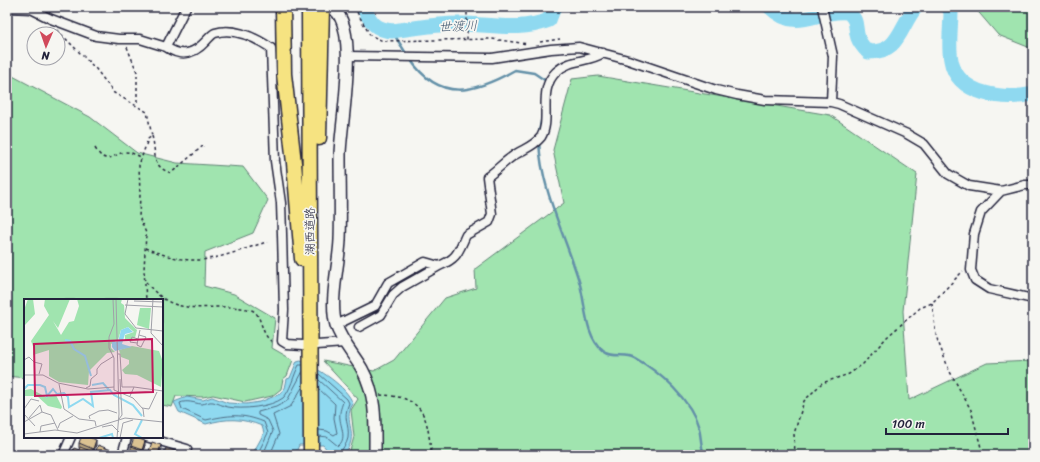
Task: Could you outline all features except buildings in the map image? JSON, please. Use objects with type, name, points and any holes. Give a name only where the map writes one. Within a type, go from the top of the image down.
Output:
[{"type":"highway","points":[[283,7],[284,74],[294,163],[310,343]]},
{"type":"highway","name":"湖西道路","points":[[311,450],[310,160],[318,141],[318,9]]},
{"type":"street","points":[[166,47],[186,7]]},
{"type":"street","points":[[822,7],[833,56],[831,102]]},
{"type":"street","points":[[7,8],[31,9],[51,19],[96,36],[140,39],[166,47],[171,51],[186,54],[197,51],[214,34],[222,32],[254,38],[271,48],[275,161],[281,203],[284,310],[282,341],[287,344],[345,343]]},
{"type":"street","points":[[318,9],[341,16],[346,32],[348,56],[340,148],[340,241],[334,310],[336,325],[345,343],[362,370],[372,395],[375,455]]},
{"type":"street","points":[[348,56],[492,58],[551,49],[579,47],[603,53],[716,90],[737,95],[765,100],[831,102],[907,134],[924,144],[948,174],[969,186],[1000,191],[1025,185],[1033,185]]},
{"type":"street","points":[[359,327],[381,315],[393,295],[402,287],[438,266],[448,263],[457,255],[466,235],[489,222],[492,214],[487,177],[513,156],[531,147],[541,136],[545,126],[544,108],[547,87],[555,73],[567,64],[596,57],[603,53]]},
{"type":"street","points":[[1000,191],[981,212],[974,234],[970,259],[971,270],[975,280],[983,287],[1033,299]]},
{"type":"street","points":[[336,325],[375,306],[388,283],[398,275],[425,262],[438,266]]},
{"type":"street","points":[[63,455],[71,438]]},
{"type":"street","points":[[122,455],[127,438]]},
{"type":"street","points":[[149,438],[187,449],[185,455]]},
{"type":"path","points":[[354,7],[370,35],[383,41],[492,39],[531,44]]},
{"type":"path","points":[[465,7],[467,12],[466,40]]},
{"type":"path","points":[[66,39],[96,69],[114,93],[147,112],[150,118],[156,162],[162,170],[171,173],[204,145]]},
{"type":"path","points":[[126,39],[127,48],[137,72],[137,105]]},
{"type":"path","points":[[538,42],[564,39]]},
{"type":"path","points":[[146,299],[144,270],[146,233],[139,217],[139,165],[148,139],[152,136]]},
{"type":"path","points":[[95,148],[98,154],[105,158],[112,158],[124,152],[133,153],[141,157]]},
{"type":"path","points":[[145,248],[176,259],[195,261],[267,242]]},
{"type":"path","points":[[795,455],[794,434],[804,401],[822,383],[849,374],[863,364],[887,337],[920,308],[932,303],[960,275],[970,259]]},
{"type":"path","points":[[145,280],[153,290],[175,305],[196,309],[232,307],[252,310],[257,314],[262,332],[268,340],[279,345],[287,344]]},
{"type":"path","points":[[932,303],[936,336],[949,370],[971,410],[983,455]]},
{"type":"path","points":[[372,395],[404,399],[420,408],[428,422],[431,455]]},
{"type":"green space","points":[[974,7],[1033,7],[1033,49],[998,35]]},
{"type":"green space","points":[[7,73],[90,117],[137,153],[177,163],[243,167],[268,200],[253,233],[205,252],[204,286],[234,294],[275,318],[272,348],[293,360],[287,376],[283,379],[281,389],[272,396],[245,402],[213,395],[203,397],[176,396],[172,407],[163,405],[163,299],[24,299],[24,378],[7,376]]},
{"type":"green space","points":[[598,76],[830,115],[917,174],[903,311],[909,400],[987,363],[1033,361],[1033,455],[346,455],[349,454],[354,437],[351,410],[358,399],[323,361],[374,371],[394,360],[445,298],[476,288],[475,269],[564,203],[553,150],[572,79]]},
{"type":"water","points":[[301,360],[331,379],[350,397],[353,404],[349,417],[351,441],[343,455],[330,455],[323,445],[299,445],[295,455],[252,455],[264,433],[262,426],[241,420],[227,420],[206,424],[179,412],[174,402],[187,397],[203,400],[212,397],[228,403],[246,404],[260,402],[280,394],[285,388],[287,379],[290,378],[297,361]]},
{"type":"waterway","name":"世渡川","points":[[363,7],[368,17],[374,24],[381,29],[392,31],[451,24],[516,27],[527,26],[549,20],[554,7]]},
{"type":"waterway","name":"世渡川","points":[[770,7],[780,15],[790,19],[808,18],[827,13],[848,12],[854,18],[859,40],[868,52],[879,51],[887,48],[893,43],[916,7]]},
{"type":"waterway","name":"世渡川","points":[[948,7],[951,11],[951,60],[955,72],[962,81],[972,88],[984,93],[1009,96],[1033,94]]},
{"type":"waterway","points":[[392,31],[407,55]]},
{"type":"waterway","points":[[410,59],[421,73],[433,83],[446,88],[458,90],[472,88],[486,84],[515,70],[534,73],[546,81],[545,83]]},
{"type":"waterway","points":[[539,132],[542,116]]},
{"type":"waterway","points":[[539,141],[544,177],[554,212],[579,281],[586,318],[592,336],[603,351],[611,355],[631,356],[645,364],[664,379],[682,397],[689,407],[699,428],[704,455]]}]
